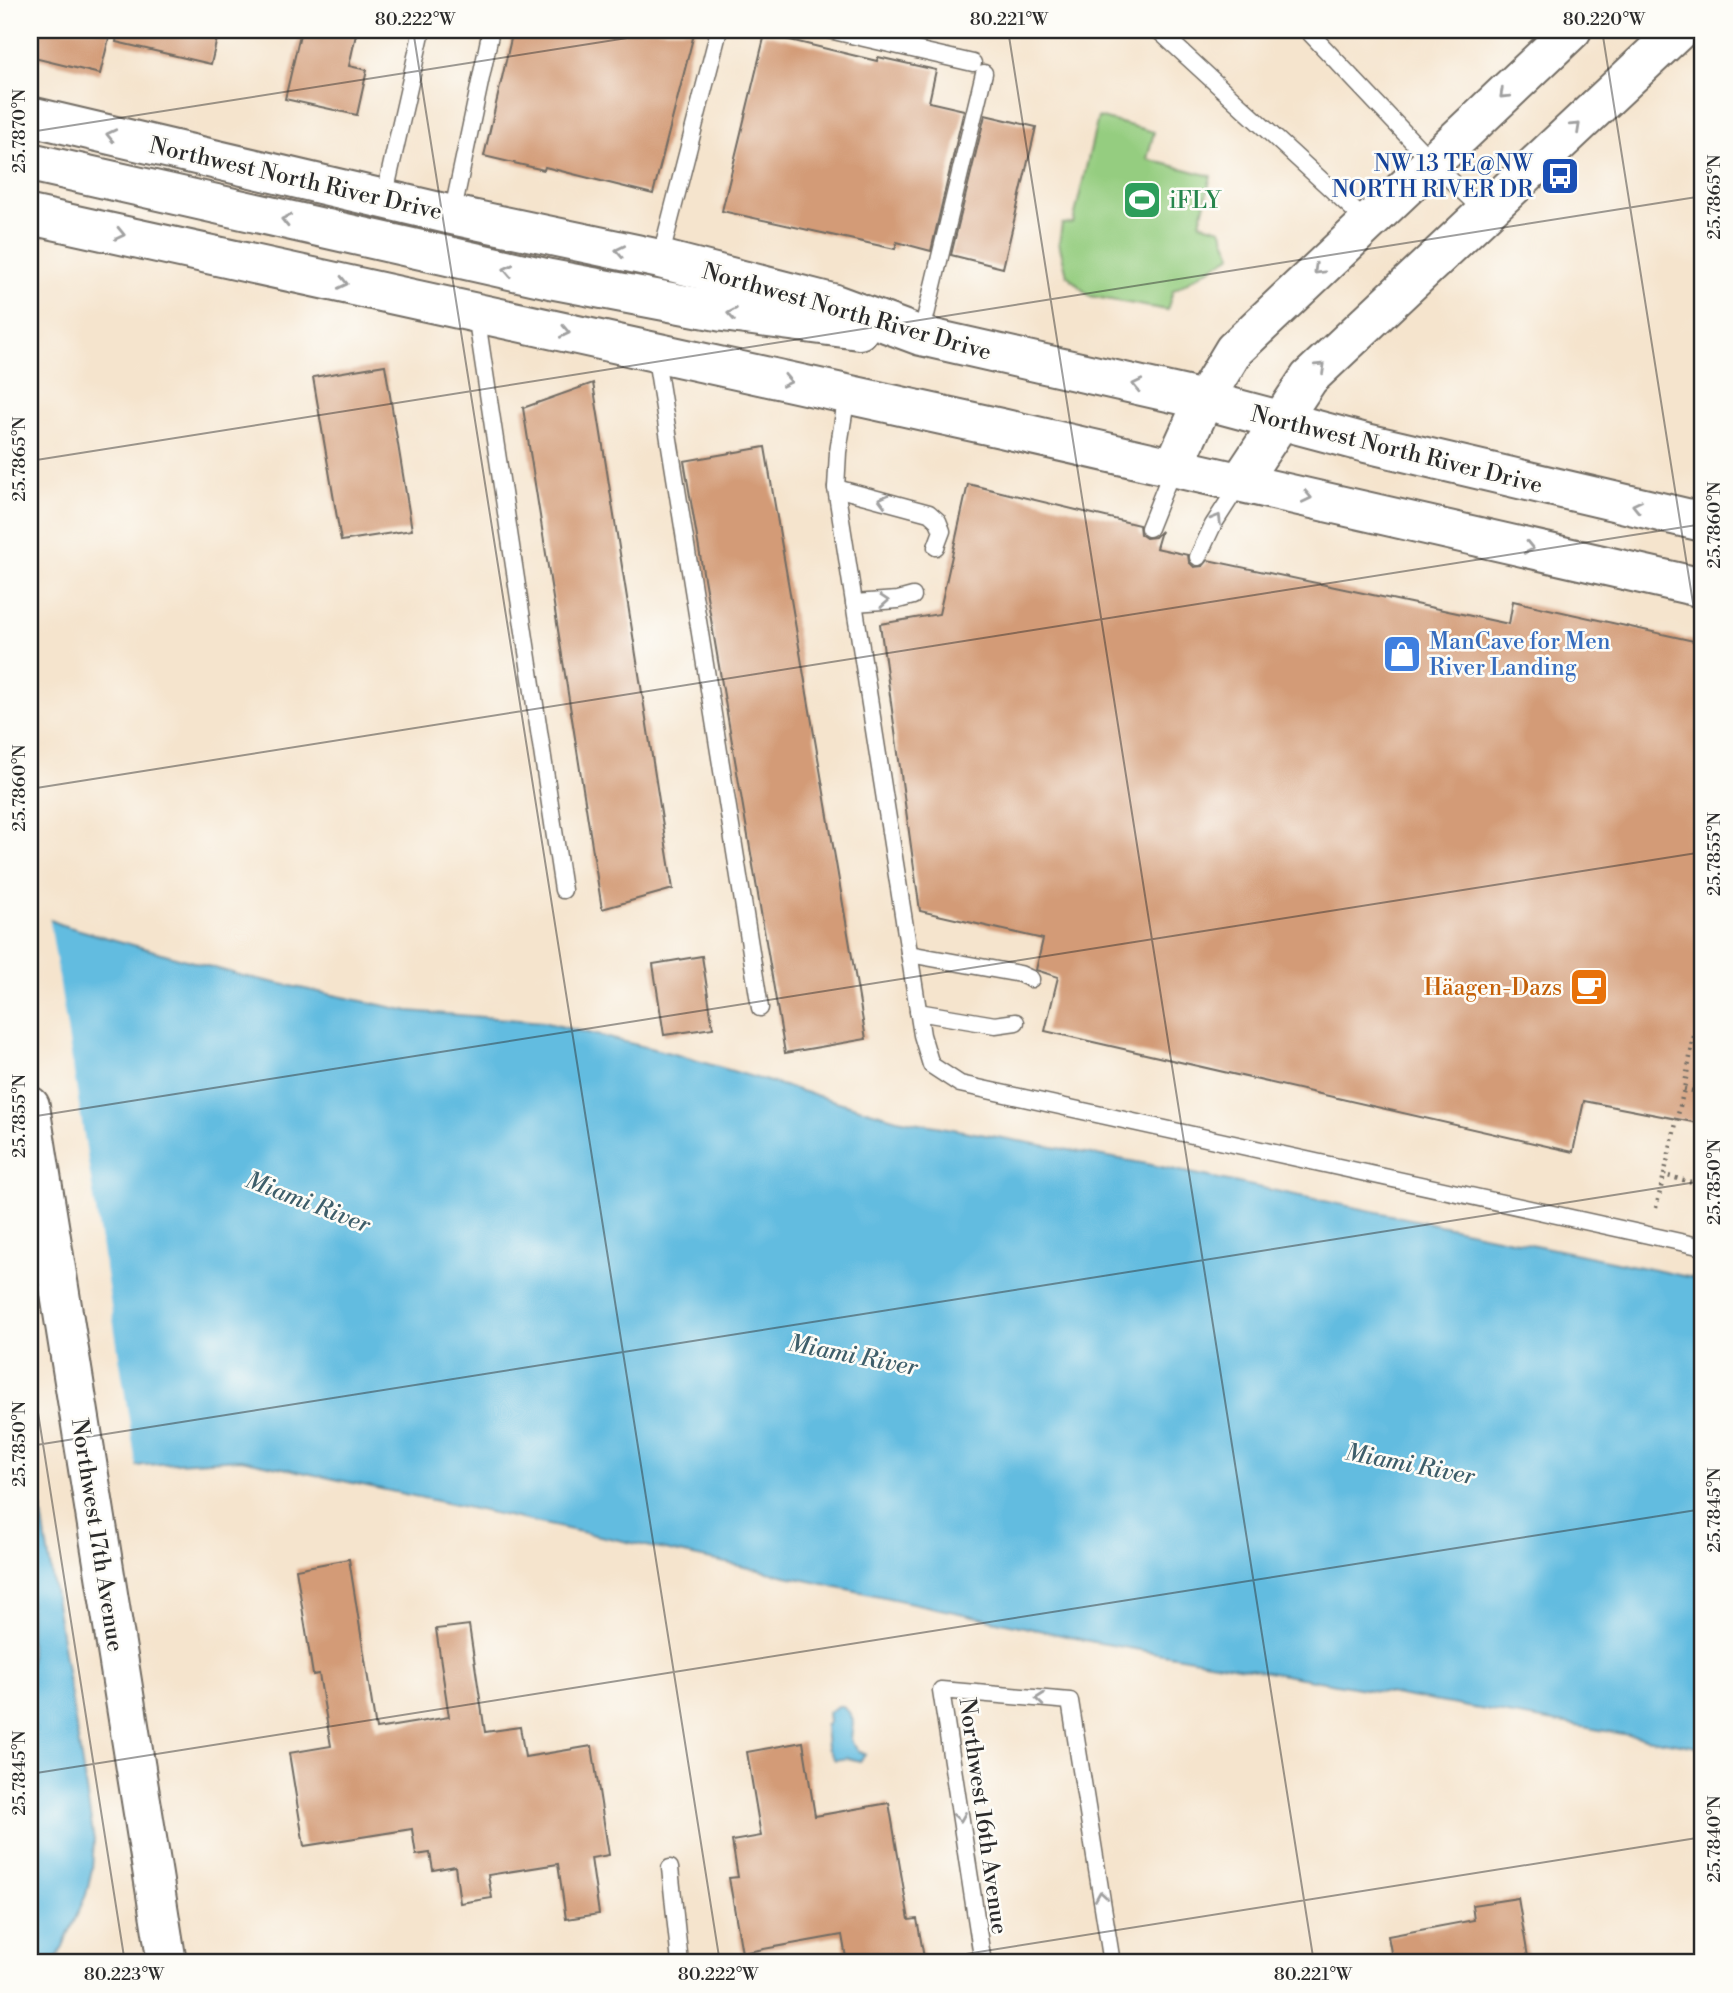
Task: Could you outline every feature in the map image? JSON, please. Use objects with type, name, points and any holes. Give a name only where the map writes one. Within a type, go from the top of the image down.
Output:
[{"type":"main road","points":[[1240,482],[1309,378],[1679,30]]},
{"type":"main road","points":[[1173,467],[1204,400],[1234,350],[1569,31]]},
{"type":"main road","name":"Northwest North River Drive","points":[[30,117],[452,215],[660,259],[832,303],[921,336],[1204,400],[1281,422],[1703,522]]},
{"type":"main road","points":[[30,162],[489,266],[709,310],[818,327],[921,336]]},
{"type":"main road","points":[[30,215],[847,394],[1703,588]]},
{"type":"main road","points":[[30,239],[67,222]]},
{"type":"main road","name":"Northwest 17th Avenue","points":[[30,1106],[167,1963]]},
{"type":"lane","points":[[384,198],[422,30]]},
{"type":"lane","points":[[452,215],[491,30]]},
{"type":"lane","points":[[660,259],[719,30]]},
{"type":"lane","points":[[829,30],[978,68],[921,336]]},
{"type":"lane","points":[[1158,30],[1368,223]]},
{"type":"lane","points":[[1307,30],[1485,213]]},
{"type":"lane","points":[[475,313],[563,890]]},
{"type":"lane","points":[[655,352],[760,1008]]},
{"type":"lane","points":[[847,394],[836,488],[918,1012],[930,1065],[960,1084],[1703,1247]]},
{"type":"lane","points":[[1149,528],[1173,467]]},
{"type":"lane","points":[[1198,557],[1213,525],[1240,482]]},
{"type":"lane","points":[[836,488],[929,513],[938,521],[942,531],[936,547]]},
{"type":"lane","points":[[854,603],[898,600],[913,596]]},
{"type":"lane","points":[[909,954],[1020,974],[1031,979]]},
{"type":"lane","points":[[918,1012],[995,1025],[1016,1022]]},
{"type":"lane","name":"Northwest 16th Avenue","points":[[982,1963],[941,1690],[1070,1701],[1112,1963]]},
{"type":"lane","points":[[670,1868],[680,1963]]},
{"type":"path","points":[[1703,988],[1664,1175],[1703,1185]]},
{"type":"path","points":[[1684,1089],[1703,1093]]},
{"type":"green space","name":"iFLY","points":[[1098,117],[1154,132],[1147,159],[1211,176],[1200,223],[1221,229],[1232,255],[1173,291],[1167,310],[1089,296],[1067,275],[1059,243],[1062,224],[1073,223]]},
{"type":"water","name":"Miami River","points":[[30,911],[62,925],[243,976],[409,1011],[543,1022],[674,1054],[897,1119],[1147,1164],[1703,1280],[1703,1748],[1094,1642],[241,1459],[144,1465],[37,1483],[94,1840],[92,1869],[86,1895],[59,1955],[54,1963],[30,1963]]},
{"type":"water","points":[[843,1706],[852,1719],[851,1740],[858,1751],[865,1754],[860,1761],[848,1758],[835,1760],[827,1748],[825,1726],[829,1722],[828,1712]]},
{"type":"pier","points":[[30,907],[49,916],[137,1470],[41,1486],[44,1507],[36,1508],[30,1467]]},
{"type":"building","points":[[30,30],[111,30],[100,74],[30,57]]},
{"type":"building","points":[[118,30],[219,30],[211,64],[116,42]]},
{"type":"building","points":[[301,30],[357,30],[349,66],[367,70],[357,115],[285,99]]},
{"type":"building","points":[[513,30],[695,30],[653,194],[545,167],[544,170],[484,156]]},
{"type":"building","points":[[765,34],[877,61],[878,57],[936,70],[929,102],[964,110],[931,251],[897,242],[895,249],[722,211]]},
{"type":"building","points":[[985,115],[1036,127],[1003,268],[951,255]]},
{"type":"building","points":[[385,365],[412,530],[341,541],[313,377]]},
{"type":"building","points":[[593,383],[673,889],[602,909],[523,408]]},
{"type":"building","points":[[765,447],[866,1039],[785,1053],[684,461]]},
{"type":"building","points":[[968,484],[1139,525],[1140,534],[1146,538],[1155,537],[1161,531],[1156,548],[1188,555],[1189,562],[1194,567],[1203,566],[1208,560],[1509,624],[1513,601],[1703,643],[1703,1124],[1584,1101],[1573,1152],[1045,1031],[1058,977],[1036,970],[1043,939],[920,911],[880,624],[939,614]]},
{"type":"building","points":[[702,956],[713,1028],[664,1035],[653,964]]},
{"type":"building","points":[[349,1559],[376,1729],[449,1717],[436,1629],[469,1625],[485,1732],[520,1727],[525,1757],[592,1746],[609,1855],[591,1858],[599,1914],[566,1919],[558,1864],[488,1875],[492,1898],[460,1903],[455,1866],[433,1870],[430,1853],[416,1855],[412,1829],[304,1846],[289,1753],[331,1746],[319,1674],[313,1675],[296,1569]]},
{"type":"building","points":[[803,1742],[815,1816],[889,1803],[909,1920],[917,1919],[925,1963],[847,1963],[842,1935],[742,1953],[729,1878],[738,1877],[732,1841],[761,1836],[747,1752]]},
{"type":"building","points":[[1518,1898],[1529,1963],[1393,1963],[1388,1936],[1474,1920],[1472,1905]]},
{"type":"place","name":"NW 13 TE@NW NORTH RIVER DR","points":[[1560,176]]},
{"type":"place","name":"iFLY","points":[[1142,200]]},
{"type":"place","name":"ManCave for Men River Landing","points":[[1402,654]]},
{"type":"place","name":"Häagen-Dazs","points":[[1589,987]]}]
